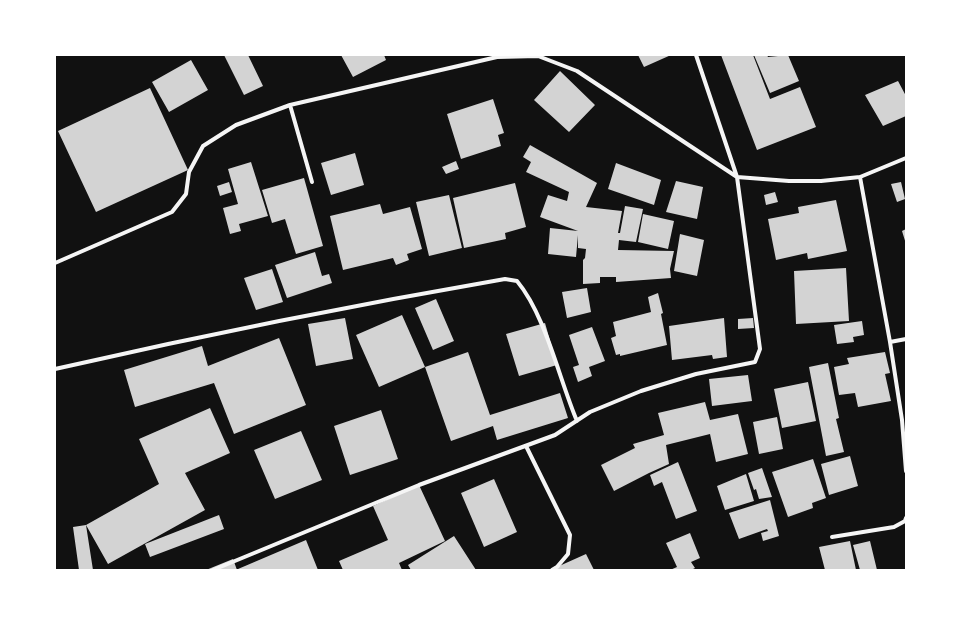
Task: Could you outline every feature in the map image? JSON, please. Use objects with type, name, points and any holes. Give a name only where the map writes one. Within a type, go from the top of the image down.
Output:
[{"type":"street","points":[[213,570],[419,485],[555,435],[590,412],[641,391],[696,374],[755,362],[760,350],[737,177],[696,55]]},
{"type":"street","points":[[55,263],[172,212],[186,194],[189,172],[203,146],[236,125],[290,105],[496,57],[538,56],[577,71],[737,177],[814,181],[860,178],[906,158]]},
{"type":"street","points":[[290,105],[312,182]]},
{"type":"street","points":[[860,178],[890,342],[902,420],[906,471]]},
{"type":"street","points":[[55,369],[201,336],[351,306],[505,279],[517,281],[525,291],[547,338],[577,421]]},
{"type":"street","points":[[890,342],[906,339]]},
{"type":"street","points":[[526,446],[570,535],[568,554],[557,567],[552,570]]},
{"type":"street","points":[[832,537],[894,527],[905,521],[906,518]]},
{"type":"building","points":[[224,55],[248,55],[263,86],[244,95]]},
{"type":"building","points":[[341,55],[384,55],[386,60],[353,77]]},
{"type":"building","points":[[638,55],[671,55],[644,67]]},
{"type":"building","points":[[721,55],[753,55],[770,99],[800,87],[816,127],[757,150]]},
{"type":"building","points":[[754,55],[767,55],[768,57],[788,55],[799,81],[770,93]]},
{"type":"building","points":[[191,60],[208,90],[169,112],[152,82]]},
{"type":"building","points":[[560,71],[595,105],[569,132],[534,100]]},
{"type":"building","points":[[898,81],[906,96],[906,116],[883,126],[865,95]]},
{"type":"building","points":[[150,88],[188,170],[96,212],[58,131]]},
{"type":"building","points":[[493,99],[504,133],[498,135],[501,146],[461,159],[447,114]]},
{"type":"building","points":[[530,145],[597,183],[586,207],[622,211],[618,233],[620,233],[625,206],[643,209],[636,242],[619,240],[618,250],[674,251],[670,269],[671,278],[616,282],[616,277],[600,277],[600,283],[583,284],[583,260],[585,258],[586,249],[578,248],[578,235],[576,257],[548,254],[550,228],[578,231],[540,217],[548,195],[567,201],[569,192],[526,172],[531,162],[523,157]]},
{"type":"building","points":[[355,153],[364,185],[331,195],[321,163]]},
{"type":"building","points":[[456,161],[459,169],[446,174],[442,167]]},
{"type":"building","points":[[251,162],[268,216],[239,224],[241,231],[230,234],[223,208],[238,204],[228,169]]},
{"type":"building","points":[[616,163],[661,180],[654,205],[608,189]]},
{"type":"building","points":[[304,178],[323,246],[296,254],[285,219],[272,223],[262,190]]},
{"type":"building","points":[[676,181],[703,187],[697,219],[666,212]]},
{"type":"building","points":[[229,182],[232,192],[220,196],[217,186]]},
{"type":"building","points":[[901,182],[905,199],[897,202],[891,184]]},
{"type":"building","points":[[515,183],[526,227],[505,233],[506,239],[464,248],[453,198]]},
{"type":"building","points":[[775,192],[778,202],[766,205],[764,195]]},
{"type":"building","points":[[449,195],[462,248],[429,256],[416,202]]},
{"type":"building","points":[[836,200],[847,251],[808,259],[807,253],[776,260],[768,219],[799,213],[798,207]]},
{"type":"building","points":[[380,204],[383,214],[410,207],[422,249],[407,254],[409,260],[396,265],[393,258],[343,270],[330,216]]},
{"type":"building","points":[[643,214],[674,221],[668,249],[638,242]]},
{"type":"building","points":[[906,229],[906,244],[902,231]]},
{"type":"building","points":[[680,234],[704,240],[697,276],[674,271]]},
{"type":"building","points":[[315,252],[322,276],[329,274],[332,283],[287,298],[275,265]]},
{"type":"building","points":[[846,268],[849,321],[796,324],[794,271]]},
{"type":"building","points":[[272,269],[283,302],[256,310],[244,278]]},
{"type":"building","points":[[587,288],[591,312],[567,318],[562,292]]},
{"type":"building","points":[[658,293],[663,313],[661,314],[667,345],[620,356],[620,354],[616,355],[611,338],[616,336],[613,322],[651,312],[648,297]]},
{"type":"building","points":[[436,299],[454,341],[433,350],[415,308]]},
{"type":"building","points":[[402,315],[425,367],[379,387],[356,335]]},
{"type":"building","points":[[345,318],[353,359],[316,366],[308,324]]},
{"type":"building","points":[[724,318],[727,357],[713,359],[712,355],[672,360],[669,326]]},
{"type":"building","points":[[753,318],[754,328],[738,329],[738,319]]},
{"type":"building","points":[[862,321],[864,335],[853,337],[854,342],[837,344],[834,325]]},
{"type":"building","points":[[545,323],[557,365],[519,376],[506,334]]},
{"type":"building","points":[[592,327],[605,361],[589,367],[592,376],[578,382],[573,367],[579,365],[569,335]]},
{"type":"building","points":[[279,338],[306,405],[234,434],[214,383],[135,407],[124,370],[202,346],[208,366]]},
{"type":"building","points":[[468,352],[490,415],[560,393],[568,418],[497,440],[493,426],[451,441],[425,367]]},
{"type":"building","points":[[885,352],[890,373],[885,374],[891,401],[858,407],[855,393],[839,395],[834,367],[849,364],[847,358]]},
{"type":"building","points":[[828,363],[839,418],[836,419],[844,452],[826,456],[809,367]]},
{"type":"building","points":[[748,375],[752,401],[712,406],[709,379]]},
{"type":"building","points":[[808,382],[816,421],[782,428],[774,389]]},
{"type":"building","points":[[705,402],[710,420],[738,414],[748,454],[716,462],[710,434],[666,445],[669,464],[614,491],[601,465],[635,448],[633,444],[664,435],[658,413]]},
{"type":"building","points":[[210,408],[230,453],[185,473],[205,510],[108,564],[86,525],[159,484],[139,439]]},
{"type":"building","points":[[381,410],[398,459],[350,475],[334,426]]},
{"type":"building","points":[[777,417],[783,449],[759,454],[753,422]]},
{"type":"building","points":[[301,431],[322,480],[275,499],[254,450]]},
{"type":"building","points":[[850,456],[858,486],[829,495],[821,464]]},
{"type":"building","points":[[813,459],[826,498],[812,503],[813,508],[788,517],[772,472]]},
{"type":"building","points":[[678,462],[697,511],[676,519],[662,482],[654,486],[650,475]]},
{"type":"building","points":[[762,468],[772,497],[759,499],[748,473]]},
{"type":"building","points":[[746,474],[754,501],[725,510],[717,486]]},
{"type":"building","points":[[494,479],[517,532],[484,547],[461,493]]},
{"type":"building","points":[[419,485],[445,541],[399,563],[402,570],[343,570],[339,561],[388,540],[373,506]]},
{"type":"building","points":[[770,500],[779,536],[763,541],[761,533],[768,531],[767,529],[739,539],[729,513]]},
{"type":"building","points":[[219,515],[224,529],[150,557],[145,544]]},
{"type":"building","points":[[86,525],[93,570],[79,570],[73,527]]},
{"type":"building","points":[[690,533],[700,558],[691,562],[695,568],[691,570],[670,570],[677,567],[666,543]]},
{"type":"building","points":[[454,536],[476,570],[411,570],[408,565]]},
{"type":"building","points":[[306,540],[318,570],[238,570],[238,569]]},
{"type":"building","points":[[850,541],[856,570],[825,570],[819,547]]},
{"type":"building","points":[[870,541],[877,570],[860,570],[853,545]]},
{"type":"building","points":[[586,554],[594,570],[558,570],[557,567]]},
{"type":"building","points":[[233,559],[237,570],[206,570]]}]
